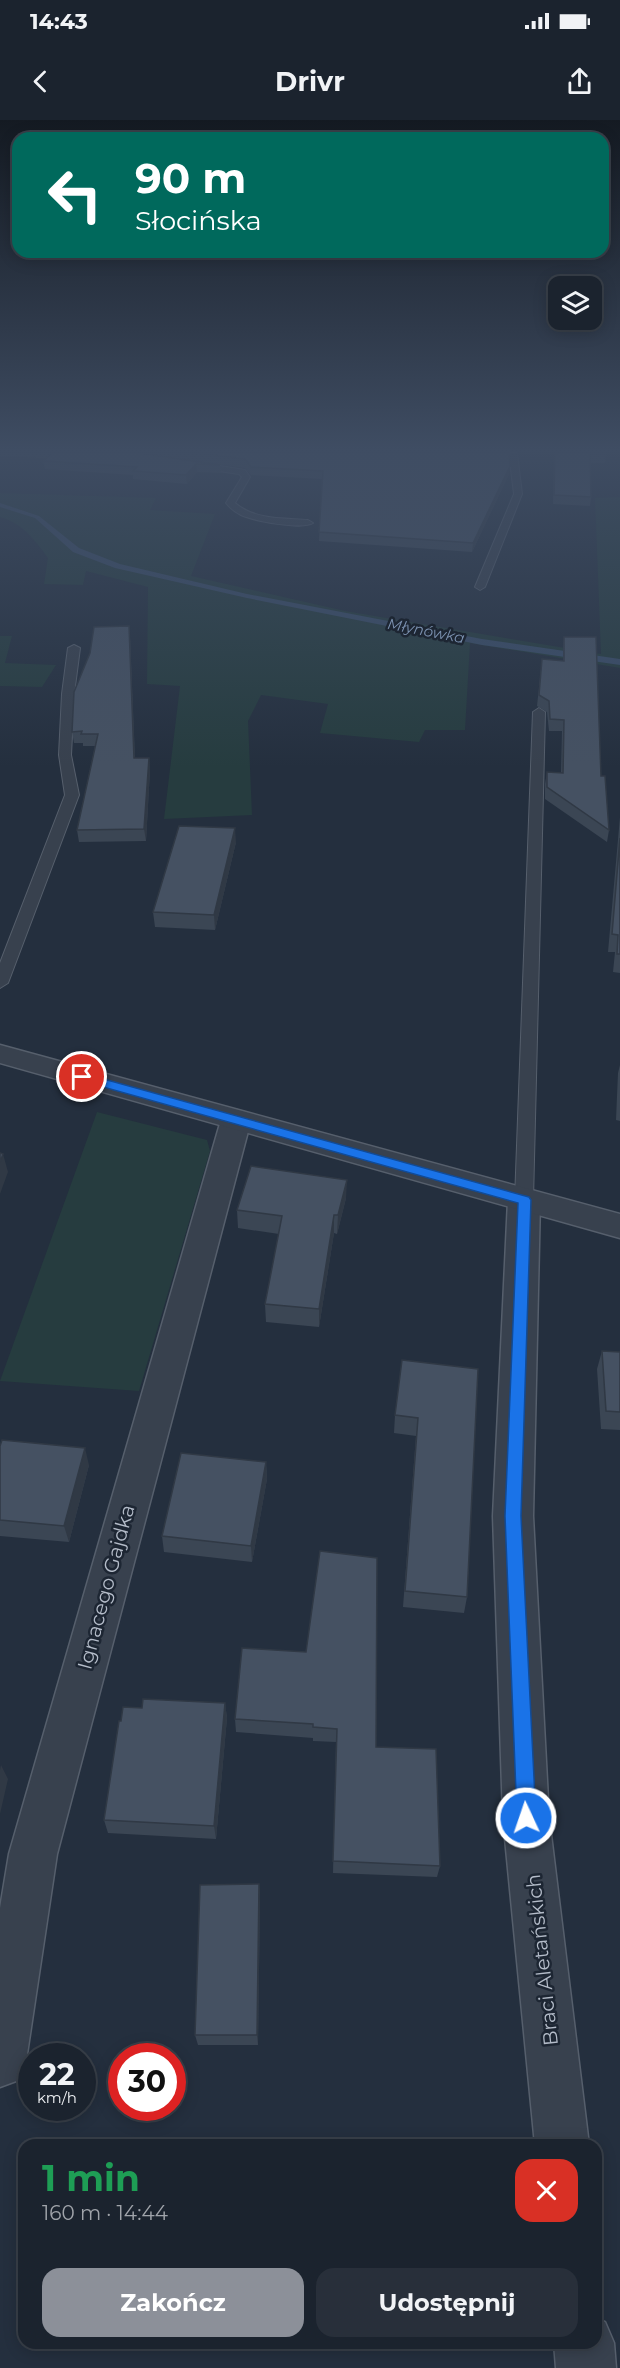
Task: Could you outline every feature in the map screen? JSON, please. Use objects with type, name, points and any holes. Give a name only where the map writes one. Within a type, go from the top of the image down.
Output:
[{"type":"street","points":[[0,1054],[620,1227]]},
{"type":"street","name":"Ignacego Gajdka","points":[[0,2061],[33,1854],[236,1120]]},
{"type":"street","name":"Braci Aletańskich","points":[[525,1200],[514,1527],[526,1818],[561,2139]]},
{"type":"street","points":[[584,2349],[586,2368]]},
{"type":"lane","points":[[480,587],[492,558]]},
{"type":"lane","points":[[0,983],[72,795],[65,755],[68,694],[74,648]]},
{"type":"lane","points":[[525,1200],[539,712]]},
{"type":"green space","points":[[48,558],[198,558],[191,576],[345,611],[601,654],[597,558],[620,558],[620,668],[470,643],[465,730],[425,730],[419,742],[320,733],[328,704],[261,695],[248,721],[252,815],[164,819],[180,686],[147,684],[148,587],[86,571],[83,585],[44,584]]},
{"type":"green space","points":[[0,636],[12,636],[5,663],[56,665],[42,687],[0,686]]},
{"type":"green space","points":[[97,1112],[207,1140],[210,1151],[139,1391],[0,1381]]},
{"type":"building","points":[[129,626],[134,758],[149,758],[144,829],[77,830],[98,734],[72,732],[74,692],[90,653],[94,627]]},
{"type":"building","points":[[564,637],[596,637],[601,776],[605,776],[609,830],[547,787],[547,772],[563,773],[564,720],[550,719],[549,701],[539,695],[542,659],[564,661]]},
{"type":"building","points":[[179,826],[235,828],[214,915],[153,912]]},
{"type":"building","points":[[620,838],[620,954],[617,954],[618,935],[612,934]]},
{"type":"building","points":[[251,1166],[347,1180],[338,1215],[334,1215],[319,1309],[265,1304],[282,1216],[237,1210]]},
{"type":"building","points":[[602,1351],[620,1352],[620,1412],[606,1411]]},
{"type":"building","points":[[402,1360],[478,1369],[467,1597],[405,1591],[418,1418],[395,1415]]},
{"type":"building","points":[[2,1440],[85,1448],[64,1526],[0,1520],[0,1446]]},
{"type":"building","points":[[181,1453],[266,1462],[251,1546],[162,1536]]},
{"type":"building","points":[[320,1551],[377,1558],[376,1747],[436,1749],[440,1866],[333,1861],[337,1729],[313,1727],[313,1724],[235,1719],[242,1648],[306,1652]]},
{"type":"building","points":[[143,1699],[225,1703],[214,1826],[104,1820],[123,1707],[142,1708]]},
{"type":"building","points":[[259,1884],[257,2035],[195,2035],[200,1885]]},
{"type":"waterway","name":"Młynówka","points":[[97,558],[118,566],[247,596],[482,642],[620,662]]},
{"type":"route","points":[[82,1077],[525,1200],[513,1516],[526,1818]]}]
